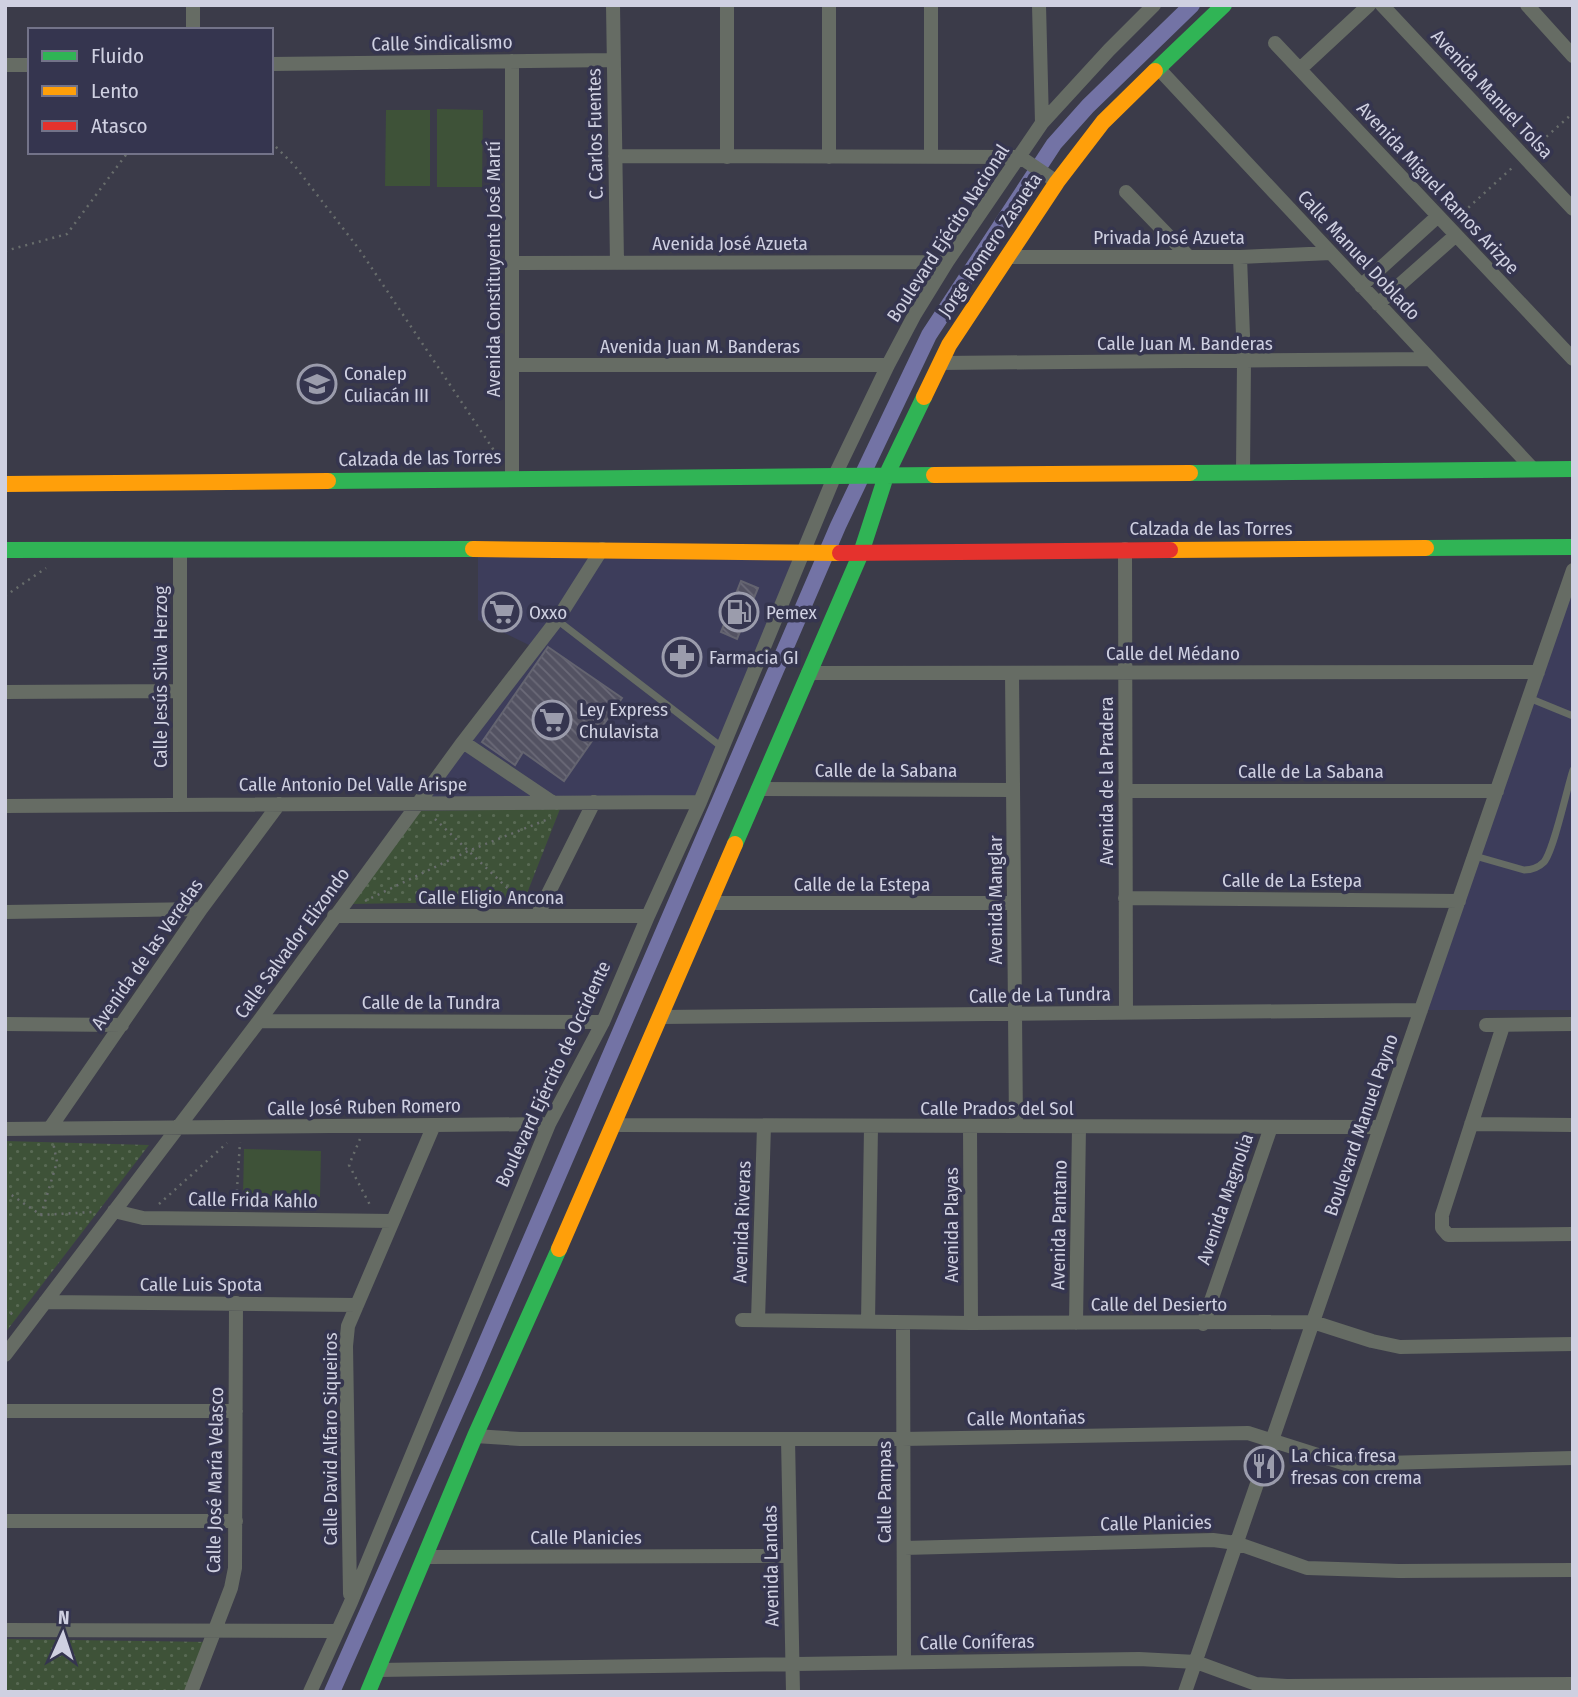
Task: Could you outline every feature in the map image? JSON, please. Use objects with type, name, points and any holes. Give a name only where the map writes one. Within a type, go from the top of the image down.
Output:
[{"type":"main road","name":"Jorge Romero Zasueta","points":[[855,553],[881,476],[940,363],[969,313],[1007,257],[1052,179],[1103,122],[1224,5]]},
{"type":"main road","points":[[881,476],[1573,468]]},
{"type":"main road","name":"Calzada de las Torres","points":[[5,485],[881,476]]},
{"type":"main road","name":"Calzada de las Torres","points":[[812,552],[1573,547]]},
{"type":"main road","points":[[5,550],[602,549],[812,552]]},
{"type":"main road","points":[[368,1692],[475,1436],[710,904],[855,553]]},
{"type":"street","points":[[193,5],[193,28]]},
{"type":"street","name":"C. Carlos Fuentes","points":[[612,5],[617,262]]},
{"type":"street","points":[[727,5],[727,156]]},
{"type":"street","points":[[829,5],[829,157]]},
{"type":"street","points":[[931,5],[931,157]]},
{"type":"street","points":[[1039,5],[1042,123]]},
{"type":"street","points":[[1300,69],[1369,5]]},
{"type":"street","name":"Avenida Manuel Tolsa","points":[[1382,5],[1573,209]]},
{"type":"street","points":[[1527,5],[1573,56]]},
{"type":"street","name":"Boulevard Ejécito Nacional","points":[[812,552],[835,475],[888,365],[947,262],[1023,159],[1042,123],[1148,8]]},
{"type":"street","name":"Avenida Miguel Ramos Arizpe","points":[[1275,43],[1573,359]]},
{"type":"street","name":"Calle Sindicalismo","points":[[273,64],[614,60]]},
{"type":"street","name":"Avenida Constituyente José Martí","points":[[512,61],[513,478]]},
{"type":"street","points":[[5,65],[28,65]]},
{"type":"street","name":"Calle Manuel Doblado","points":[[1158,68],[1532,468]]},
{"type":"street","points":[[615,156],[1023,159],[1052,179]]},
{"type":"street","points":[[1126,192],[1188,256]]},
{"type":"street","points":[[1361,286],[1447,226]]},
{"type":"street","points":[[1378,304],[1447,226]]},
{"type":"street","name":"Privada José Azueta","points":[[1007,257],[1240,257],[1331,253]]},
{"type":"street","points":[[1240,257],[1244,362],[1243,471]]},
{"type":"street","name":"Avenida José Azueta","points":[[512,263],[947,262]]},
{"type":"street","name":"Calle Juan M. Banderas","points":[[940,363],[1430,359]]},
{"type":"street","name":"Avenida Juan M. Banderas","points":[[512,365],[888,365]]},
{"type":"street","name":"Calle Jesús Silva Herzog","points":[[180,549],[180,805]]},
{"type":"street","name":"Calle Salvador Elizondo","points":[[5,1354],[259,1021],[463,742],[558,620],[602,549]]},
{"type":"street","name":"Avenida de la Pradera","points":[[1125,549],[1126,1013]]},
{"type":"street","name":"Boulevard Ejército de Occidente","points":[[310,1692],[351,1602],[549,1124],[603,1022],[812,552]]},
{"type":"street","name":"Boulevard Manuel Payno","points":[[1185,1692],[1573,570]]},
{"type":"street","name":"Calle del Médano","points":[[807,673],[1538,672]]},
{"type":"street","name":"Avenida Manglar","points":[[1012,673],[1016,1126]]},
{"type":"street","points":[[5,692],[179,691]]},
{"type":"street","points":[[463,742],[554,809]]},
{"type":"street","name":"Calle de la Sabana","points":[[758,789],[1013,790]]},
{"type":"street","name":"Calle de La Sabana","points":[[1125,791],[1496,790]]},
{"type":"street","points":[[537,916],[594,802]]},
{"type":"street","name":"Calle Antonio Del Valle Arispe","points":[[5,806],[418,803],[554,809],[594,802],[700,802]]},
{"type":"street","name":"Avenida de las Veredas","points":[[50,1128],[201,909],[279,804]]},
{"type":"street","name":"Calle de La Estepa","points":[[1125,898],[1458,901]]},
{"type":"street","name":"Calle de la Estepa","points":[[710,904],[1014,903]]},
{"type":"street","points":[[5,912],[201,909]]},
{"type":"street","name":"Calle Eligio Ancona","points":[[334,916],[648,916]]},
{"type":"street","name":"Calle de La Tundra","points":[[661,1017],[1420,1010]]},
{"type":"street","name":"Calle de la Tundra","points":[[259,1021],[603,1022]]},
{"type":"street","points":[[5,1024],[122,1025]]},
{"type":"street","points":[[1486,1025],[1573,1024]]},
{"type":"street","points":[[1503,1026],[1442,1215],[1442,1228],[1448,1235],[1573,1234]]},
{"type":"street","name":"Calle Prados del Sol","points":[[615,1123],[871,1127],[1380,1127]]},
{"type":"street","name":"Calle José Ruben Romero","points":[[5,1129],[245,1129],[549,1124]]},
{"type":"street","points":[[1471,1124],[1573,1125]]},
{"type":"street","name":"Calle David Alfaro Siqueiros","points":[[351,1602],[346,1346],[348,1326],[385,1221],[434,1125]]},
{"type":"street","name":"Avenida Riveras","points":[[758,1320],[764,1126]]},
{"type":"street","points":[[869,1322],[871,1127]]},
{"type":"street","name":"Avenida Playas","points":[[970,1127],[971,1323]]},
{"type":"street","name":"Avenida Pantano","points":[[1076,1323],[1079,1127]]},
{"type":"street","name":"Avenida Magnolia","points":[[1203,1324],[1270,1128]]},
{"type":"street","name":"Calle Frida Kahlo","points":[[114,1211],[144,1218],[385,1221]]},
{"type":"street","name":"Calle Luis Spota","points":[[45,1302],[357,1305]]},
{"type":"street","name":"Calle José María Velasco","points":[[191,1692],[233,1578],[236,1521],[236,1303]]},
{"type":"street","name":"Calle del Desierto","points":[[742,1320],[903,1323],[1313,1322],[1372,1341],[1401,1347],[1573,1344]]},
{"type":"street","name":"Calle Pampas","points":[[903,1323],[904,1662]]},
{"type":"street","points":[[5,1411],[236,1411]]},
{"type":"street","name":"Calle Montañas","points":[[475,1436],[520,1439],[904,1439],[1248,1433],[1346,1464],[1573,1458]]},
{"type":"street","name":"Avenida Landas","points":[[788,1439],[793,1692]]},
{"type":"street","points":[[5,1521],[236,1521]]},
{"type":"street","name":"Calle Planicies","points":[[904,1548],[1213,1540],[1237,1544],[1307,1568],[1399,1572],[1573,1570]]},
{"type":"street","name":"Calle Planicies","points":[[425,1557],[790,1556]]},
{"type":"street","points":[[5,1629],[336,1631]]},
{"type":"street","name":"Calle Coníferas","points":[[378,1670],[1139,1659],[1196,1662],[1256,1684],[1267,1685],[1573,1684]]},
{"type":"lane","points":[[558,620],[723,748]]},
{"type":"lane","points":[[1529,697],[1573,716]]},
{"type":"lane","points":[[1474,856],[1524,870],[1540,866],[1549,853],[1573,769]]},
{"type":"path","points":[[1447,226],[1573,113]]},
{"type":"path","points":[[273,144],[294,165],[359,249],[497,456]]},
{"type":"path","points":[[5,251],[67,234],[127,154]]},
{"type":"path","points":[[5,596],[50,565]]},
{"type":"path","points":[[418,803],[537,916]]},
{"type":"path","points":[[358,904],[554,809]]},
{"type":"path","points":[[366,1126],[349,1165],[385,1221]]},
{"type":"path","points":[[41,1215],[57,1162],[50,1128]]},
{"type":"path","points":[[144,1218],[245,1129]]},
{"type":"path","points":[[236,1219],[245,1129]]},
{"type":"path","points":[[5,1194],[10,1194],[41,1215],[114,1211]]},
{"type":"shaded area","points":[[478,549],[805,552],[700,802],[418,803],[535,648],[478,620]]},
{"type":"shaded area","points":[[1573,570],[1573,1010],[1421,1010]]},
{"type":"green space","points":[[437,109],[483,110],[482,187],[437,187]]},
{"type":"green space","points":[[386,110],[430,110],[430,186],[385,186]]},
{"type":"green space","points":[[560,809],[524,901],[350,904],[417,811]]},
{"type":"green space","points":[[5,1141],[149,1145],[5,1333]]},
{"type":"green space","points":[[244,1149],[321,1151],[320,1197],[243,1195]]},
{"type":"green space","points":[[5,1639],[211,1642],[187,1692],[5,1692]]},
{"type":"building","points":[[741,581],[758,588],[737,639],[721,632]]},
{"type":"building","name":"Ley Express Chulavista","points":[[548,647],[622,698],[564,781],[523,752],[515,765],[482,742]]},
{"type":"waterway","points":[[332,1692],[471,1378],[838,526],[929,335],[1054,144],[1088,106],[1192,5]]},
{"type":"traffic: fast","points":[[1155,71],[1224,5]]},
{"type":"traffic: fast","points":[[735,844],[861,553],[886,476],[924,397]]},
{"type":"traffic: fast","points":[[1190,473],[1573,469]]},
{"type":"traffic: fast","points":[[328,481],[934,475]]},
{"type":"traffic: fast","points":[[1426,548],[1573,547]]},
{"type":"traffic: fast","points":[[5,550],[473,549]]},
{"type":"traffic: fast","points":[[368,1692],[475,1436],[559,1249]]},
{"type":"traffic: slow","points":[[924,397],[949,345],[1057,182],[1103,122],[1155,71]]},
{"type":"traffic: slow","points":[[934,475],[1190,473]]},
{"type":"traffic: slow","points":[[5,484],[328,481]]},
{"type":"traffic: slow","points":[[1170,550],[1426,548]]},
{"type":"traffic: slow","points":[[473,549],[840,553]]},
{"type":"traffic: slow","points":[[559,1249],[735,844]]},
{"type":"traffic: jam","points":[[840,553],[1170,550]]},
{"type":"place","name":"Conalep Culiacán III","points":[[317,384]]},
{"type":"place","name":"Oxxo","points":[[502,612]]},
{"type":"place","name":"Pemex","points":[[739,612]]},
{"type":"place","name":"Farmacia GI","points":[[682,657]]},
{"type":"place","name":"Ley Express Chulavista","points":[[552,720]]},
{"type":"place","name":"La chica fresa fresas con crema","points":[[1264,1466]]}]
